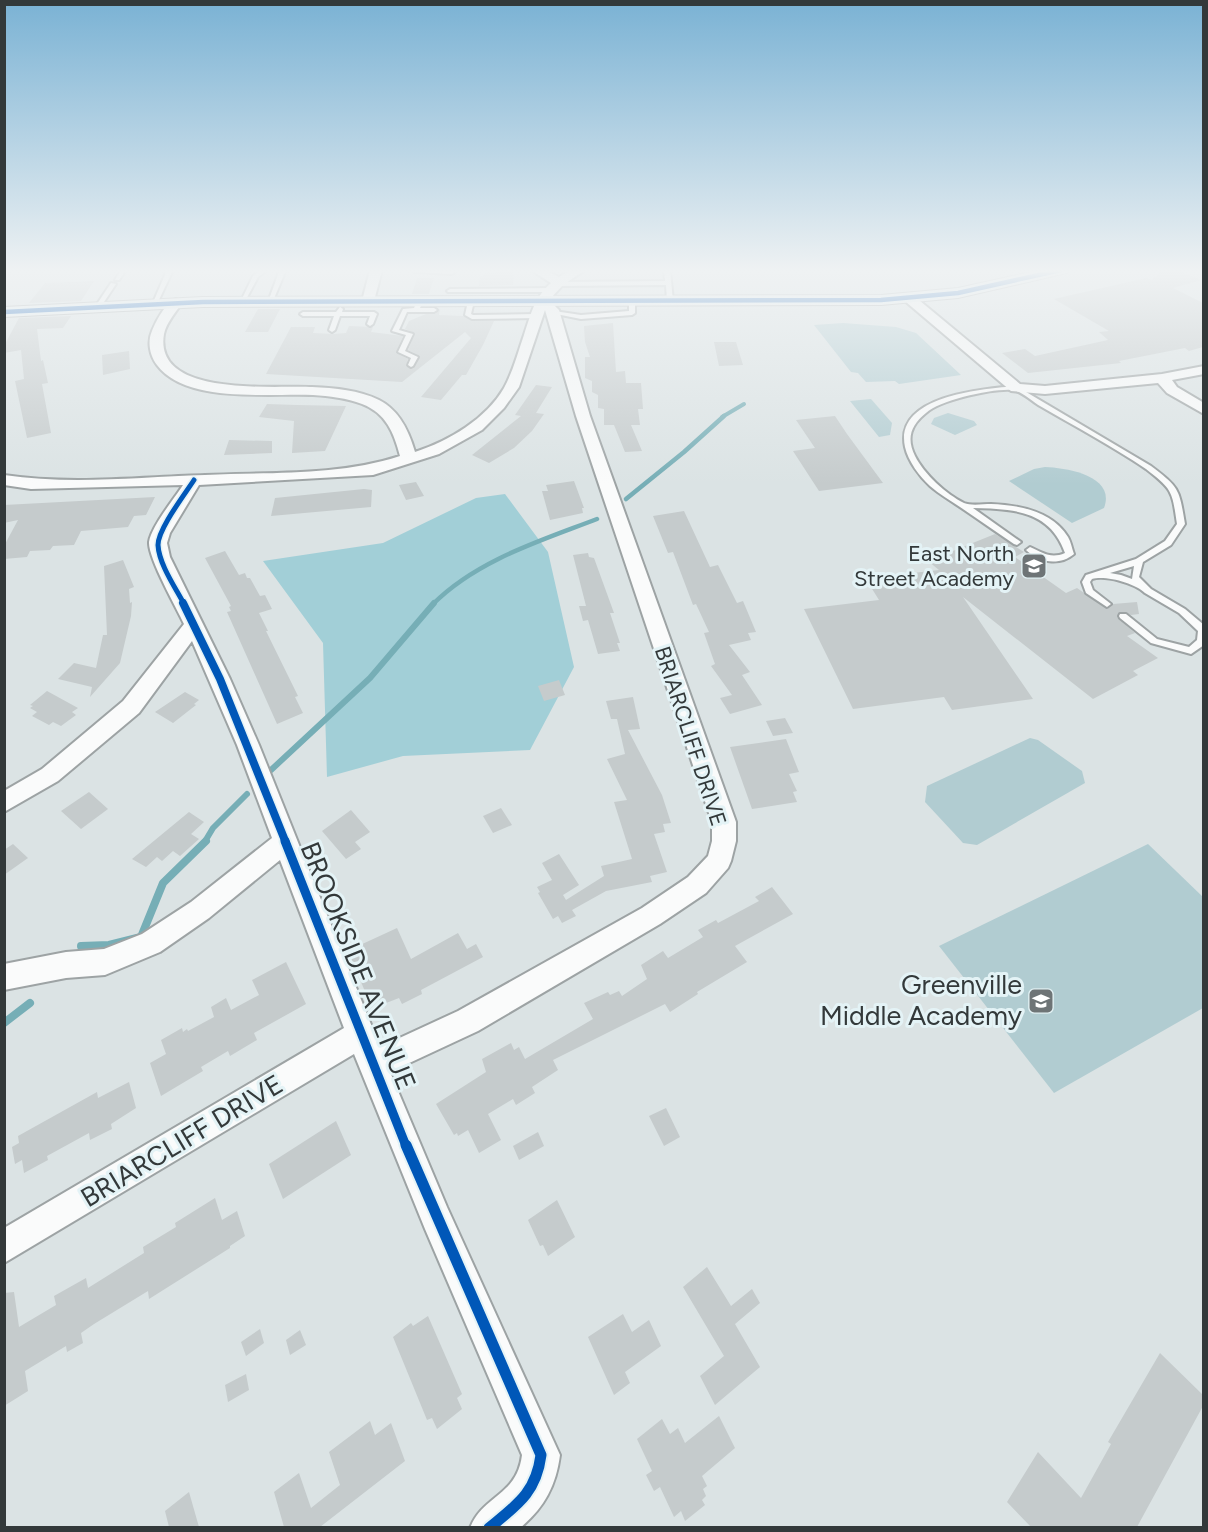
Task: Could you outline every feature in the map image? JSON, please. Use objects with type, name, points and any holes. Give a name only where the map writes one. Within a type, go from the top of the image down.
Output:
[{"type":"street","points":[[157,341],[159,362],[173,375],[205,387],[327,392],[380,406],[396,424],[409,459]]},
{"type":"street","points":[[4,480],[31,484],[85,484],[353,473],[409,459],[458,440],[477,427],[499,405],[512,387],[530,341]]},
{"type":"street","name":"BRIARCLIFF DRIVE","points":[[374,1064],[468,1021],[651,916],[697,885],[719,861],[724,841],[724,822],[583,416],[562,341]]},
{"type":"street","points":[[961,341],[1016,388],[1045,390],[1162,378],[1203,370]]},
{"type":"street","points":[[1162,378],[1203,400]]},
{"type":"street","points":[[1162,378],[1172,390],[1203,410]]},
{"type":"street","name":"BROOKSIDE AVENUE","points":[[194,480],[160,533],[158,543],[160,557],[236,717],[360,1034],[436,1218],[459,1265],[541,1455],[540,1473],[530,1492],[489,1527]]},
{"type":"street","points":[[4,803],[50,775],[130,707],[165,666],[193,626]]},
{"type":"street","points":[[4,977],[66,965],[105,962],[152,943],[200,910],[286,840]]},
{"type":"street","name":"BRIARCLIFF DRIVE","points":[[4,1247],[360,1034]]},
{"type":"lane","points":[[406,341],[401,352],[415,357],[411,365]]},
{"type":"lane","points":[[1017,542],[930,483],[911,455],[906,439],[910,425],[918,412],[932,403],[954,396],[1016,388],[1040,405],[1153,469],[1174,490],[1181,524],[1168,543],[1139,561],[1094,574],[1086,582],[1089,591],[1107,604]]},
{"type":"lane","points":[[964,506],[1023,509],[1054,524],[1067,538],[1070,554],[1060,560],[1040,557],[1030,550]]},
{"type":"lane","points":[[1139,561],[1135,578],[1148,591]]},
{"type":"lane","points":[[1094,574],[1118,577],[1182,611],[1203,630],[1202,641],[1191,651],[1154,640],[1123,616]]},
{"type":"shaded area","points":[[827,341],[925,341],[961,375],[899,384],[895,381],[866,382],[858,373],[851,372]]},
{"type":"shaded area","points":[[871,399],[892,423],[890,435],[879,437],[850,401]]},
{"type":"shaded area","points":[[948,413],[974,421],[977,425],[955,435],[931,424],[934,418]]},
{"type":"shaded area","points":[[1045,467],[1066,469],[1097,481],[1106,497],[1104,508],[1072,523],[1009,481],[1034,469]]},
{"type":"shaded area","points":[[505,494],[548,552],[574,667],[530,750],[403,756],[327,777],[323,643],[263,561],[383,543],[476,498]]},
{"type":"shaded area","points":[[1030,738],[1038,740],[1082,771],[1085,783],[977,845],[963,843],[925,802],[927,786]]},
{"type":"shaded area","points":[[1148,844],[1203,897],[1203,1008],[1054,1093],[939,946]]},
{"type":"building","points":[[6,341],[39,341],[41,361],[43,360],[48,383],[42,384],[51,433],[27,438],[15,381],[24,379],[21,350],[4,353]]},
{"type":"building","points":[[283,341],[401,341],[396,353],[408,359],[406,366],[412,369],[420,356],[408,350],[412,341],[453,341],[402,382],[266,374]]},
{"type":"building","points":[[468,341],[485,341],[466,375],[462,375],[441,400],[421,397]]},
{"type":"building","points":[[614,341],[616,372],[625,371],[626,383],[641,383],[643,409],[638,409],[640,425],[631,425],[642,451],[625,452],[614,425],[604,425],[604,409],[598,408],[598,395],[592,392],[592,381],[585,378],[585,357],[590,357],[585,342]]},
{"type":"building","points":[[1101,341],[1203,341],[1203,347],[1189,351],[1185,348],[1119,361],[1121,363],[1028,373],[1002,353],[1025,349],[1035,356]]},
{"type":"building","points":[[714,342],[736,342],[743,365],[719,366]]},
{"type":"building","points":[[129,351],[130,369],[103,375],[102,355]]},
{"type":"building","points":[[536,385],[552,387],[536,413],[544,414],[532,431],[514,448],[489,463],[472,455],[521,416],[515,415]]},
{"type":"building","points":[[267,404],[346,406],[325,451],[292,453],[294,421],[259,417]]},
{"type":"building","points":[[835,416],[883,483],[819,491],[793,451],[815,448],[796,420]]},
{"type":"building","points":[[229,440],[272,441],[272,453],[224,455]]},
{"type":"building","points":[[574,481],[584,508],[582,508],[583,513],[550,520],[542,491],[548,491],[546,485]]},
{"type":"building","points":[[416,482],[424,496],[406,500],[399,485]]},
{"type":"building","points":[[372,490],[371,507],[271,516],[275,498]]},
{"type":"building","points":[[155,497],[146,515],[134,516],[128,527],[81,531],[74,545],[53,546],[50,550],[30,551],[27,557],[4,559],[4,546],[18,520],[4,523],[4,505]]},
{"type":"building","points":[[684,511],[710,567],[718,565],[737,603],[743,601],[756,632],[748,633],[751,640],[729,645],[750,672],[742,675],[762,705],[730,714],[720,698],[732,695],[711,666],[715,664],[704,633],[709,632],[696,604],[693,605],[673,552],[668,553],[653,516]]},
{"type":"building","points":[[995,534],[1024,552],[1015,557],[1066,593],[1077,588],[1107,609],[1113,604],[1137,602],[1139,614],[1131,615],[1120,612],[1117,617],[1135,633],[1127,636],[1158,658],[1133,671],[1138,675],[1093,699],[963,597],[1033,699],[952,710],[944,697],[853,709],[804,609],[879,600],[869,584],[890,581],[887,576],[939,570],[928,561]]},
{"type":"building","points":[[225,551],[239,575],[245,573],[247,578],[250,578],[260,596],[265,595],[272,609],[259,613],[298,696],[295,697],[303,713],[277,724],[227,612],[231,611],[229,607],[231,606],[205,558]]},
{"type":"building","points":[[588,553],[589,557],[594,558],[614,613],[610,613],[620,643],[617,643],[620,651],[598,654],[588,620],[583,621],[579,606],[586,606],[573,555]]},
{"type":"building","points":[[123,560],[134,587],[129,589],[130,603],[132,602],[131,616],[120,663],[90,697],[92,687],[58,679],[74,663],[96,668],[103,635],[107,635],[104,566]]},
{"type":"building","points":[[559,680],[565,695],[544,701],[538,686]]},
{"type":"building","points":[[47,691],[78,708],[72,712],[76,715],[61,726],[53,722],[49,725],[32,716],[37,712],[30,708],[33,706],[30,705]]},
{"type":"building","points":[[185,692],[199,700],[173,723],[155,712]]},
{"type":"building","points":[[633,697],[640,729],[628,730],[662,795],[671,823],[663,824],[665,832],[654,834],[667,872],[650,876],[652,882],[606,891],[572,910],[576,916],[562,923],[558,916],[553,919],[538,893],[540,892],[537,887],[552,880],[542,863],[559,854],[579,885],[563,895],[566,900],[604,876],[601,866],[632,859],[614,802],[627,800],[607,759],[625,754],[617,719],[611,719],[606,701]]},
{"type":"building","points":[[785,718],[793,733],[773,736],[766,721]]},
{"type":"building","points":[[786,739],[799,772],[789,774],[797,791],[793,792],[797,802],[752,809],[730,747]]},
{"type":"building","points":[[89,792],[108,809],[81,829],[61,811]]},
{"type":"building","points":[[501,808],[512,825],[493,833],[483,816]]},
{"type":"building","points":[[351,810],[370,832],[355,842],[361,849],[346,859],[322,831]]},
{"type":"building","points":[[189,812],[204,822],[191,834],[199,839],[180,856],[173,851],[162,861],[157,857],[146,867],[132,859]]},
{"type":"building","points":[[13,844],[28,858],[4,875],[4,850]]},
{"type":"building","points":[[772,887],[793,914],[735,946],[747,962],[697,992],[698,994],[670,1012],[665,1004],[553,1060],[558,1070],[532,1087],[535,1093],[516,1105],[513,1099],[488,1114],[501,1140],[479,1153],[468,1130],[458,1136],[457,1133],[454,1135],[436,1104],[486,1072],[482,1059],[511,1043],[514,1050],[519,1047],[525,1059],[593,1019],[584,1003],[608,992],[610,995],[619,991],[622,996],[647,979],[641,965],[663,951],[668,958],[703,937],[698,930],[716,920],[718,923],[759,901],[755,897]]},
{"type":"building","points":[[397,928],[411,959],[458,933],[467,949],[476,944],[483,957],[421,990],[422,994],[402,1004],[399,998],[381,1005],[375,990],[366,994],[350,955],[359,950],[358,946]]},
{"type":"building","points":[[286,962],[306,1004],[254,1033],[257,1040],[230,1056],[228,1051],[201,1067],[203,1071],[161,1096],[150,1063],[166,1054],[161,1040],[182,1028],[183,1032],[187,1029],[188,1031],[214,1017],[211,1007],[226,998],[231,1010],[259,995],[252,980]]},
{"type":"building","points":[[129,1082],[136,1108],[111,1124],[112,1129],[90,1140],[89,1133],[47,1156],[48,1160],[24,1173],[22,1160],[15,1164],[12,1147],[19,1143],[18,1136],[97,1092],[98,1098]]},
{"type":"building","points":[[666,1108],[680,1137],[664,1146],[649,1116]]},
{"type":"building","points":[[336,1121],[351,1155],[283,1199],[269,1164]]},
{"type":"building","points":[[538,1132],[544,1146],[519,1160],[513,1146]]},
{"type":"building","points":[[215,1198],[222,1220],[237,1211],[245,1236],[230,1248],[149,1299],[148,1291],[94,1324],[81,1333],[83,1343],[67,1352],[66,1346],[25,1371],[28,1391],[4,1406],[4,1293],[14,1292],[19,1327],[56,1305],[54,1296],[86,1278],[88,1288],[144,1253],[143,1247],[176,1227],[175,1223]]},
{"type":"building","points":[[557,1200],[575,1237],[548,1256],[543,1245],[540,1246],[528,1220]]},
{"type":"building","points":[[707,1267],[731,1306],[752,1289],[760,1303],[735,1324],[760,1367],[715,1405],[700,1376],[724,1356],[683,1287]]},
{"type":"building","points":[[623,1314],[632,1332],[649,1320],[661,1346],[625,1372],[630,1383],[614,1395],[588,1337]]},
{"type":"building","points":[[428,1316],[462,1394],[457,1398],[462,1409],[437,1429],[432,1418],[427,1420],[393,1337],[411,1323],[413,1326]]},
{"type":"building","points":[[260,1329],[264,1343],[246,1356],[241,1342]]},
{"type":"building","points":[[300,1330],[306,1345],[290,1355],[286,1340]]},
{"type":"building","points":[[1160,1353],[1203,1395],[1203,1406],[1137,1527],[1031,1527],[1007,1502],[1038,1452],[1081,1498],[1111,1444],[1108,1442]]},
{"type":"building","points":[[246,1374],[249,1390],[228,1402],[225,1385]]},
{"type":"building","points":[[719,1416],[735,1448],[702,1476],[707,1486],[703,1489],[706,1496],[702,1500],[705,1505],[685,1521],[681,1511],[674,1517],[660,1487],[654,1491],[646,1475],[652,1471],[637,1439],[662,1419],[670,1434],[678,1428],[685,1443]]},
{"type":"building","points":[[370,1421],[375,1435],[391,1423],[405,1461],[320,1527],[284,1527],[274,1492],[299,1473],[311,1508],[340,1485],[329,1452]]},
{"type":"building","points":[[189,1492],[199,1527],[169,1527],[165,1511]]},
{"type":"waterway","points":[[722,417],[744,404]]},
{"type":"waterway","points":[[626,499],[724,416]]},
{"type":"waterway","points":[[434,603],[469,575],[510,553],[597,519]]},
{"type":"waterway","points":[[271,770],[370,678],[434,603]]},
{"type":"waterway","points":[[204,843],[213,828],[247,794]]},
{"type":"waterway","points":[[81,946],[109,945],[141,937],[163,883],[204,843]]},
{"type":"waterway","points":[[4,1023],[30,1003]]},
{"type":"cycle path","points":[[194,480],[161,533],[158,543],[161,557],[220,679],[248,745],[360,1034],[436,1218],[541,1455],[536,1479],[531,1489],[517,1505],[489,1528]]},
{"type":"place","name":"East North Street Academy","points":[[1034,566]]},
{"type":"place","name":"Greenville Middle Academy","points":[[1041,1001]]}]
